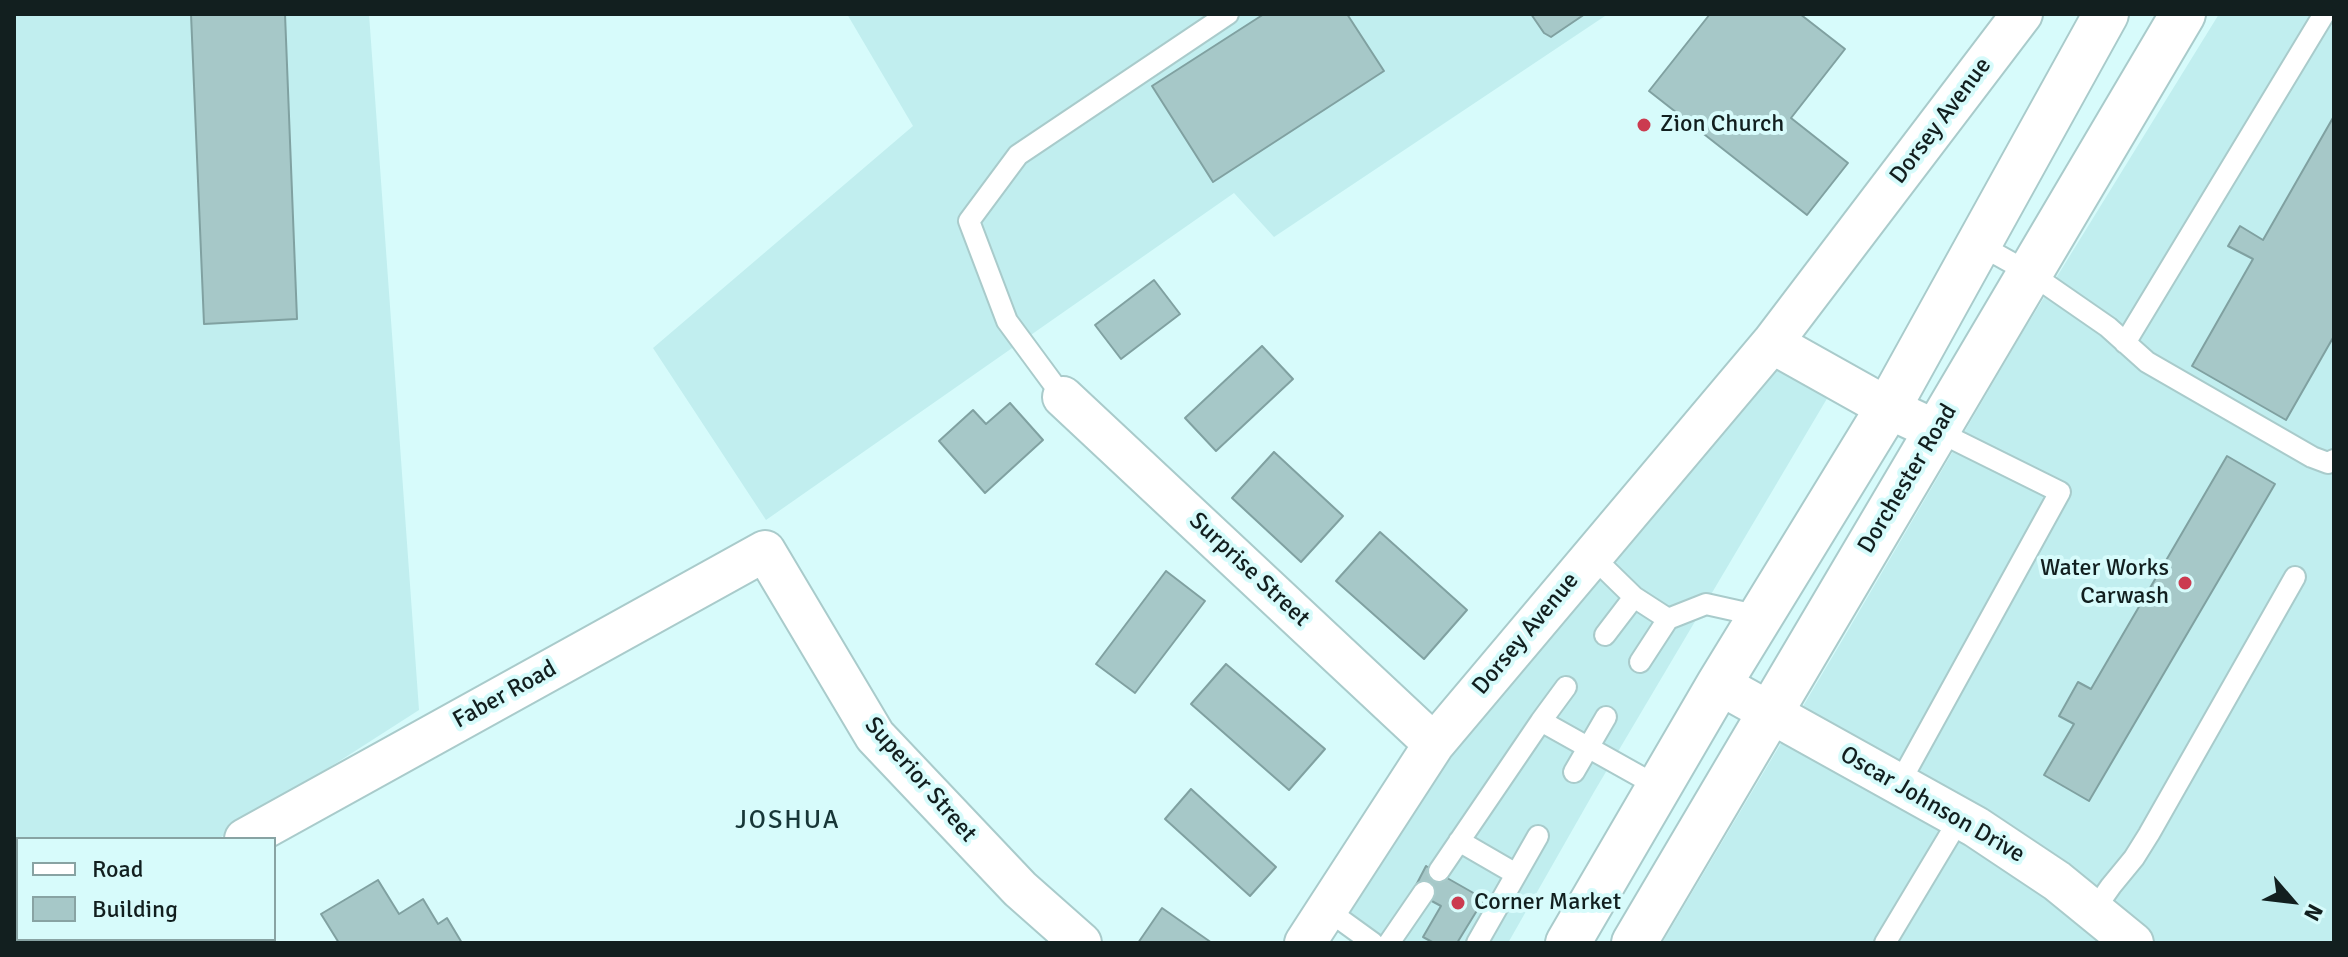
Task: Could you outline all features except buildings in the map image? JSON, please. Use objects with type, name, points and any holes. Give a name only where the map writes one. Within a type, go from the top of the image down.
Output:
[{"type":"main road","points":[[1568,943],[1719,684],[1888,408],[2106,14]]},
{"type":"main road","name":"Dorchester Road","points":[[1634,943],[2183,14]]},
{"type":"street","name":"Dorsey Avenue","points":[[1305,943],[1434,744],[1772,343],[2022,14]]},
{"type":"street","points":[[1772,343],[1888,408],[1937,431]]},
{"type":"street","name":"Surprise Street","points":[[1063,397],[1434,744]]},
{"type":"street","name":"Faber Road","points":[[249,837],[765,551]]},
{"type":"street","name":"Superior Street","points":[[765,551],[875,736],[1020,889],[1081,943]]},
{"type":"street","name":"Oscar Johnson Drive","points":[[1719,684],[1960,818],[2057,881],[2133,943]]},
{"type":"lane","points":[[1063,397],[1007,321],[969,221],[1018,155],[1228,14]]},
{"type":"lane","points":[[2125,343],[2324,14]]},
{"type":"lane","points":[[1978,244],[2030,273],[2108,327],[2147,362],[2312,457],[2328,463],[2334,460]]},
{"type":"lane","points":[[1899,784],[2060,492],[1937,431]]},
{"type":"lane","points":[[1592,556],[1634,597],[1668,619]]},
{"type":"lane","points":[[2094,910],[2149,834],[2295,577]]},
{"type":"lane","points":[[1605,635],[1634,597]]},
{"type":"lane","points":[[1640,662],[1668,619],[1706,604],[1760,616]]},
{"type":"lane","points":[[1439,871],[1566,687]]},
{"type":"lane","points":[[1574,772],[1606,717]]},
{"type":"lane","points":[[1541,721],[1659,787]]},
{"type":"lane","points":[[1885,943],[1960,818]]},
{"type":"lane","points":[[1477,943],[1538,836]]},
{"type":"lane","points":[[1459,841],[1516,874]]},
{"type":"lane","points":[[1389,943],[1424,892]]},
{"type":"lane","points":[[1326,909],[1373,943]]},
{"type":"shaded area","points":[[14,14],[369,14],[419,710],[221,837],[16,837],[16,941],[243,943],[14,943]]},
{"type":"shaded area","points":[[847,14],[1608,14],[1274,237],[1234,193],[766,520],[653,348],[913,126]]},
{"type":"shaded area","points":[[2219,14],[2334,14],[2334,943],[1662,943],[2024,330]]},
{"type":"shaded area","points":[[1772,343],[1838,380],[1508,943],[1373,943],[1326,909]]},
{"type":"place","name":"Zion Church","points":[[1644,125]]},
{"type":"place","name":"Water Works Carwash","points":[[2185,583]]},
{"type":"place","name":"Corner Market","points":[[1458,903]]},
{"type":"district","name":"JOSHUA","points":[[788,821]]}]
